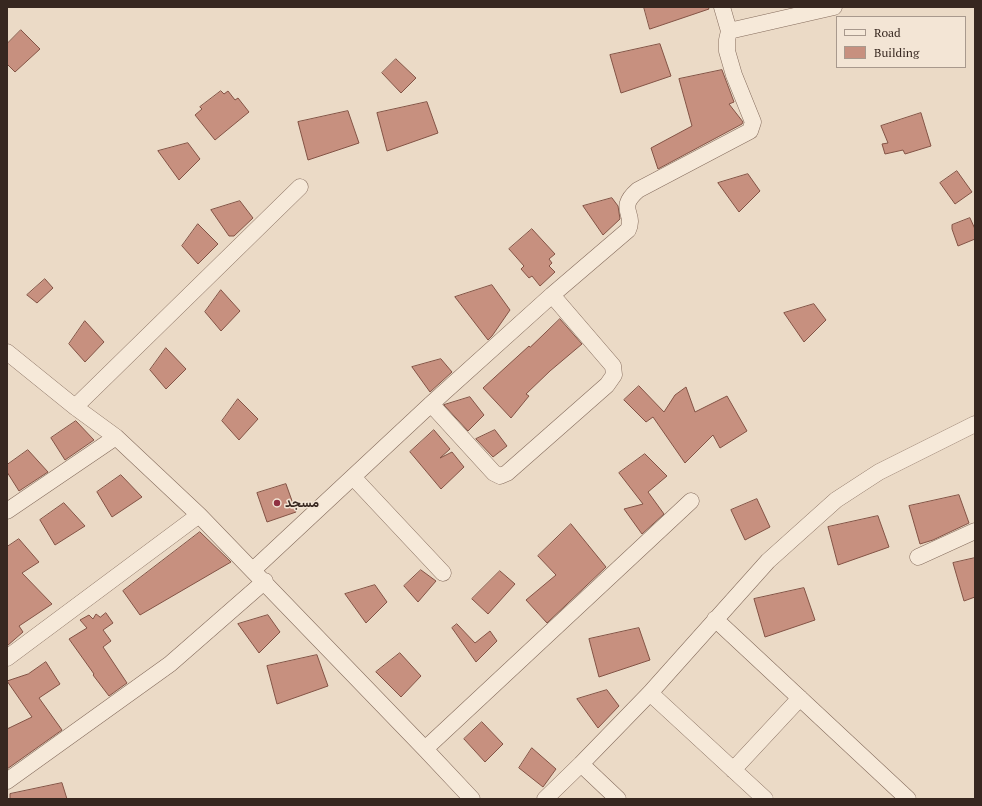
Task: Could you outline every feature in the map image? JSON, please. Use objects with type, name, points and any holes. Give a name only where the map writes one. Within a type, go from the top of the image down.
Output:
[{"type":"street","points":[[253,570],[431,404],[552,295],[628,230],[631,225],[627,210],[628,202],[632,195],[638,190],[750,131],[753,122],[734,75],[728,51],[727,40],[729,31],[722,7]]},
{"type":"street","points":[[729,31],[834,7]]},
{"type":"street","points":[[75,407],[300,187]]},
{"type":"street","points":[[431,404],[494,473],[500,476],[507,473],[607,385],[614,375],[613,366],[552,295]]},
{"type":"street","points":[[7,352],[75,407],[116,437],[200,515],[265,581],[472,799]]},
{"type":"street","points":[[545,799],[650,693],[768,561],[836,500],[879,472],[975,424]]},
{"type":"street","points":[[7,511],[116,437]]},
{"type":"street","points":[[353,477],[443,573]]},
{"type":"street","points":[[425,749],[691,501]]},
{"type":"street","points":[[7,658],[200,515]]},
{"type":"street","points":[[918,557],[975,531]]},
{"type":"street","points":[[7,782],[170,664],[265,581]]},
{"type":"street","points":[[715,619],[906,798]]},
{"type":"street","points":[[650,693],[765,799]]},
{"type":"street","points":[[733,770],[800,698]]},
{"type":"street","points":[[581,764],[618,799]]},
{"type":"building","points":[[644,7],[708,7],[709,9],[650,29]]},
{"type":"building","points":[[21,30],[40,49],[15,72],[7,64],[7,44]]},
{"type":"building","points":[[660,44],[671,76],[621,93],[610,55]]},
{"type":"building","points":[[396,59],[416,78],[401,93],[382,73]]},
{"type":"building","points":[[722,70],[734,102],[729,104],[743,122],[742,124],[658,169],[651,148],[692,126],[679,79]]},
{"type":"building","points":[[221,91],[224,94],[228,91],[235,100],[238,98],[249,112],[215,140],[195,115],[202,109],[200,107]]},
{"type":"building","points":[[427,102],[438,133],[387,151],[377,113]]},
{"type":"building","points":[[348,111],[359,143],[308,160],[298,122]]},
{"type":"building","points":[[921,113],[931,146],[905,154],[903,150],[885,154],[882,144],[888,143],[881,126]]},
{"type":"building","points":[[188,143],[200,159],[179,180],[158,151]]},
{"type":"building","points":[[957,171],[972,192],[955,204],[940,183]]},
{"type":"building","points":[[748,174],[760,191],[739,212],[718,183]]},
{"type":"building","points":[[612,198],[618,206],[620,219],[603,235],[583,206]]},
{"type":"building","points":[[240,201],[253,218],[234,236],[229,236],[211,210]]},
{"type":"building","points":[[970,218],[975,229],[975,239],[958,246],[952,225]]},
{"type":"building","points":[[198,224],[218,244],[198,264],[182,246]]},
{"type":"building","points":[[532,229],[555,254],[549,259],[552,263],[549,266],[555,272],[540,286],[532,276],[529,278],[521,269],[524,266],[509,249]]},
{"type":"building","points":[[45,279],[53,288],[37,303],[27,295]]},
{"type":"building","points":[[492,285],[510,310],[488,340],[455,297]]},
{"type":"building","points":[[221,290],[240,311],[221,331],[205,312]]},
{"type":"building","points":[[814,304],[826,320],[804,342],[784,313]]},
{"type":"building","points":[[560,319],[582,344],[526,394],[529,396],[511,418],[483,388]]},
{"type":"building","points":[[85,321],[104,342],[85,362],[69,344]]},
{"type":"building","points":[[166,348],[186,369],[166,389],[150,370]]},
{"type":"building","points":[[441,359],[452,372],[430,392],[412,367]]},
{"type":"building","points":[[639,386],[664,412],[675,395],[686,387],[695,412],[727,396],[747,431],[720,448],[713,435],[685,463],[653,417],[646,422],[624,400]]},
{"type":"building","points":[[470,397],[484,415],[468,431],[444,405]]},
{"type":"building","points":[[238,399],[258,419],[239,440],[222,421]]},
{"type":"building","points":[[76,421],[94,440],[65,460],[51,438]]},
{"type":"building","points":[[434,430],[450,449],[440,458],[452,452],[464,467],[441,489],[410,452]]},
{"type":"building","points":[[495,430],[507,446],[493,457],[476,439]]},
{"type":"building","points":[[28,450],[48,472],[19,491],[7,472],[7,465]]},
{"type":"building","points":[[645,454],[667,476],[648,492],[664,514],[642,534],[624,509],[643,504],[619,473]]},
{"type":"building","points":[[121,475],[142,497],[112,517],[97,492]]},
{"type":"building","name":"مسجد","points":[[286,484],[296,512],[267,522],[257,493]]},
{"type":"building","points":[[959,495],[969,523],[933,540],[920,544],[909,506]]},
{"type":"building","points":[[757,499],[770,527],[745,540],[731,510]]},
{"type":"building","points":[[64,503],[85,526],[55,545],[40,520]]},
{"type":"building","points":[[878,516],[889,547],[838,565],[828,527]]},
{"type":"building","points":[[571,524],[606,567],[547,623],[526,600],[556,575],[538,556]]},
{"type":"building","points":[[200,532],[231,562],[140,615],[123,591]]},
{"type":"building","points":[[19,539],[39,562],[22,573],[52,604],[19,626],[23,632],[7,646],[7,547]]},
{"type":"building","points":[[975,558],[975,597],[964,601],[953,563]]},
{"type":"building","points":[[421,570],[436,581],[418,602],[404,586]]},
{"type":"building","points":[[500,571],[515,584],[488,614],[472,599]]},
{"type":"building","points":[[375,585],[387,602],[366,623],[345,594]]},
{"type":"building","points":[[804,588],[815,620],[765,637],[754,599]]},
{"type":"building","points":[[106,613],[113,623],[103,630],[111,641],[103,647],[127,683],[109,696],[69,639],[87,628],[80,620],[89,615],[93,619],[96,614],[100,617]]},
{"type":"building","points":[[268,615],[280,632],[259,653],[238,624]]},
{"type":"building","points":[[457,624],[475,643],[490,631],[497,641],[476,662],[452,628]]},
{"type":"building","points":[[639,628],[650,660],[599,677],[589,639]]},
{"type":"building","points":[[400,653],[421,676],[401,697],[376,672]]},
{"type":"building","points":[[317,655],[328,686],[277,704],[267,666]]},
{"type":"building","points":[[46,662],[60,684],[39,698],[62,730],[7,769],[7,729],[32,717],[7,681],[28,674]]},
{"type":"building","points":[[607,690],[619,706],[598,728],[577,699]]},
{"type":"building","points":[[482,722],[503,744],[485,762],[464,739]]},
{"type":"building","points":[[532,748],[556,769],[543,787],[519,768]]},
{"type":"building","points":[[62,783],[67,799],[10,799],[10,794]]},
{"type":"place","name":"مسجد","points":[[277,503]]}]
